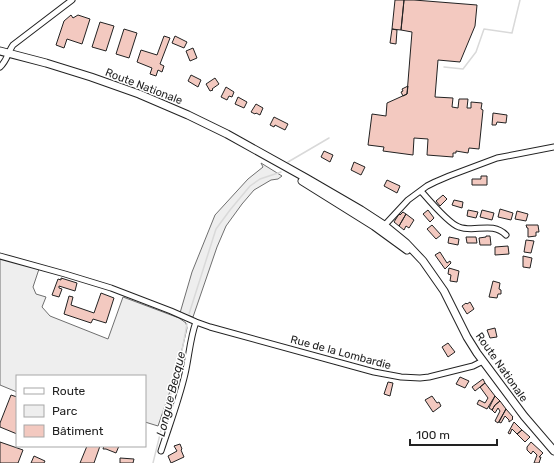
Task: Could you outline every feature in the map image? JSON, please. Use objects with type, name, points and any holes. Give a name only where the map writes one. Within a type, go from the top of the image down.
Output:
[{"type":"street","points":[[0,67],[5,62],[13,45],[72,0]]},
{"type":"street","name":"Route Nationale","points":[[0,51],[46,63],[90,77],[154,100],[202,122],[273,160],[318,192],[382,228],[428,269],[444,291],[467,337],[483,361],[524,416],[554,451]]},
{"type":"street","points":[[382,228],[405,203],[432,184],[497,158],[554,147]]},
{"type":"street","points":[[421,191],[455,226],[463,228],[496,228],[506,235]]},
{"type":"street","name":"Rue de la Lombardie","points":[[0,256],[105,286],[220,330],[363,369],[401,377],[415,378],[429,377],[473,366],[483,361]]},
{"type":"street","points":[[162,451],[183,381],[193,330],[196,322]]},
{"type":"green space","points":[[261,163],[282,176],[278,179],[271,180],[254,190],[242,204],[226,226],[217,247],[193,317],[180,313],[192,272],[215,215],[248,179],[263,167]]},
{"type":"green space","points":[[0,258],[39,269],[33,287],[36,294],[46,297],[42,307],[50,316],[108,339],[123,297],[179,318],[186,323],[187,328],[177,371],[158,426],[146,422],[146,375],[16,375],[16,392],[0,385]]},
{"type":"building","points":[[395,0],[404,0],[401,30],[392,29]]},
{"type":"building","points":[[404,0],[477,5],[475,26],[460,62],[438,60],[435,97],[453,98],[452,107],[458,108],[459,99],[468,99],[467,108],[471,108],[471,102],[482,103],[481,109],[483,110],[479,149],[469,148],[468,153],[456,151],[456,153],[453,153],[453,157],[427,155],[428,139],[414,138],[413,155],[383,151],[384,147],[368,145],[372,114],[386,116],[387,103],[407,94],[412,32],[401,30]]},
{"type":"building","points":[[71,15],[73,18],[78,15],[90,19],[82,44],[67,39],[64,48],[56,45],[64,21]]},
{"type":"building","points":[[100,22],[114,26],[106,51],[92,47]]},
{"type":"building","points":[[124,29],[137,33],[129,58],[116,54]]},
{"type":"building","points":[[392,29],[397,30],[396,44],[390,43]]},
{"type":"building","points":[[164,36],[170,38],[160,64],[164,66],[162,72],[158,70],[156,76],[150,74],[152,68],[137,62],[141,50],[157,55]]},
{"type":"building","points":[[175,36],[187,42],[184,48],[172,43]]},
{"type":"building","points":[[193,48],[197,58],[190,61],[186,51]]},
{"type":"building","points":[[191,75],[201,80],[198,87],[188,81]]},
{"type":"building","points":[[215,78],[219,84],[210,91],[206,84]]},
{"type":"building","points":[[408,86],[407,94],[403,96],[401,92],[403,91],[402,89]]},
{"type":"building","points":[[226,87],[234,92],[232,97],[229,96],[227,100],[221,97]]},
{"type":"building","points":[[238,97],[247,102],[244,108],[235,104]]},
{"type":"building","points":[[256,104],[263,108],[260,115],[251,112]]},
{"type":"building","points":[[493,113],[507,115],[506,123],[497,122],[496,125],[492,125]]},
{"type":"building","points":[[274,117],[288,124],[285,130],[275,125],[274,127],[270,125]]},
{"type":"building","points":[[324,151],[333,155],[330,162],[321,157]]},
{"type":"building","points":[[354,162],[365,167],[361,175],[351,170]]},
{"type":"building","points":[[481,176],[487,176],[487,185],[472,185],[472,179],[481,179]]},
{"type":"building","points":[[387,180],[400,186],[397,193],[384,186]]},
{"type":"building","points":[[443,195],[447,199],[440,206],[436,201]]},
{"type":"building","points":[[454,200],[463,202],[462,208],[452,205]]},
{"type":"building","points":[[500,209],[513,213],[511,220],[498,217]]},
{"type":"building","points":[[428,210],[434,218],[430,222],[423,214]]},
{"type":"building","points":[[468,210],[478,212],[476,218],[467,216]]},
{"type":"building","points":[[482,210],[494,213],[492,220],[480,217]]},
{"type":"building","points":[[517,211],[528,214],[526,221],[515,219]]},
{"type":"building","points":[[403,212],[406,214],[399,226],[394,222],[399,214],[400,215]]},
{"type":"building","points":[[406,214],[414,220],[409,228],[406,226],[404,230],[399,226]]},
{"type":"building","points":[[432,225],[441,235],[436,239],[427,229]]},
{"type":"building","points":[[526,225],[538,225],[539,232],[536,232],[536,236],[528,237],[528,228]]},
{"type":"building","points":[[490,236],[491,245],[480,245],[479,238]]},
{"type":"building","points":[[449,237],[459,239],[458,245],[448,243]]},
{"type":"building","points":[[466,237],[476,237],[477,243],[467,243]]},
{"type":"building","points":[[526,240],[534,241],[531,253],[524,252]]},
{"type":"building","points":[[508,246],[509,254],[495,255],[495,247]]},
{"type":"building","points":[[440,252],[447,263],[450,261],[451,263],[445,269],[435,255]]},
{"type":"building","points":[[523,256],[532,258],[530,268],[523,267]]},
{"type":"building","points":[[449,268],[459,271],[457,282],[450,281],[451,275],[448,274]]},
{"type":"building","points":[[61,278],[77,283],[75,291],[59,286],[59,288],[62,289],[59,297],[52,295],[58,279],[61,280]]},
{"type":"building","points":[[493,281],[500,283],[499,289],[501,290],[501,294],[498,294],[497,298],[489,297]]},
{"type":"building","points":[[101,293],[114,298],[106,323],[93,319],[91,323],[64,314],[69,296],[73,297],[71,305],[94,313]]},
{"type":"building","points":[[470,302],[474,309],[467,314],[462,306]]},
{"type":"building","points":[[495,328],[497,337],[490,338],[487,330]]},
{"type":"building","points":[[448,343],[455,352],[448,357],[442,347]]},
{"type":"building","points":[[460,377],[469,381],[465,388],[456,384]]},
{"type":"building","points":[[483,379],[485,383],[475,391],[472,387]]},
{"type":"building","points":[[388,382],[393,383],[390,396],[384,394]]},
{"type":"building","points":[[485,383],[495,396],[487,409],[477,404],[479,400],[485,403],[488,398],[480,387]]},
{"type":"building","points":[[11,395],[16,397],[16,434],[0,427],[0,423]]},
{"type":"building","points":[[432,396],[441,406],[433,412],[425,400]]},
{"type":"building","points":[[495,396],[500,401],[492,410],[489,408]]},
{"type":"building","points":[[500,401],[506,409],[498,423],[495,421],[500,411],[498,408],[495,413],[492,410]]},
{"type":"building","points":[[506,409],[513,419],[509,422],[505,416],[501,423],[499,422]]},
{"type":"building","points":[[514,422],[522,430],[517,434],[512,429],[510,434],[508,433]]},
{"type":"building","points":[[522,430],[530,437],[525,442],[517,434]]},
{"type":"building","points":[[0,442],[23,450],[18,463],[0,463]]},
{"type":"building","points":[[531,442],[543,453],[539,457],[541,457],[539,463],[534,463],[537,455],[533,451],[531,454],[527,450],[527,447]]},
{"type":"building","points":[[180,444],[184,457],[171,463],[168,456],[177,451],[174,446]]},
{"type":"building","points":[[87,447],[100,447],[94,463],[80,463]]},
{"type":"building","points":[[104,447],[119,447],[116,453],[103,449]]},
{"type":"building","points":[[34,456],[45,461],[44,463],[31,463]]},
{"type":"building","points":[[120,458],[134,459],[133,463],[120,463]]},
{"type":"waterway","name":"Longue Becque","points":[[444,67],[463,69],[476,52],[484,29],[512,33],[520,0]]},
{"type":"waterway","name":"Longue Becque","points":[[288,162],[329,138]]},
{"type":"waterway","name":"Longue Becque","points":[[189,314],[216,229],[250,186],[260,179],[281,172]]},
{"type":"waterway","name":"Longue Becque","points":[[153,463],[166,410],[168,408],[175,379],[177,377],[187,324]]}]
